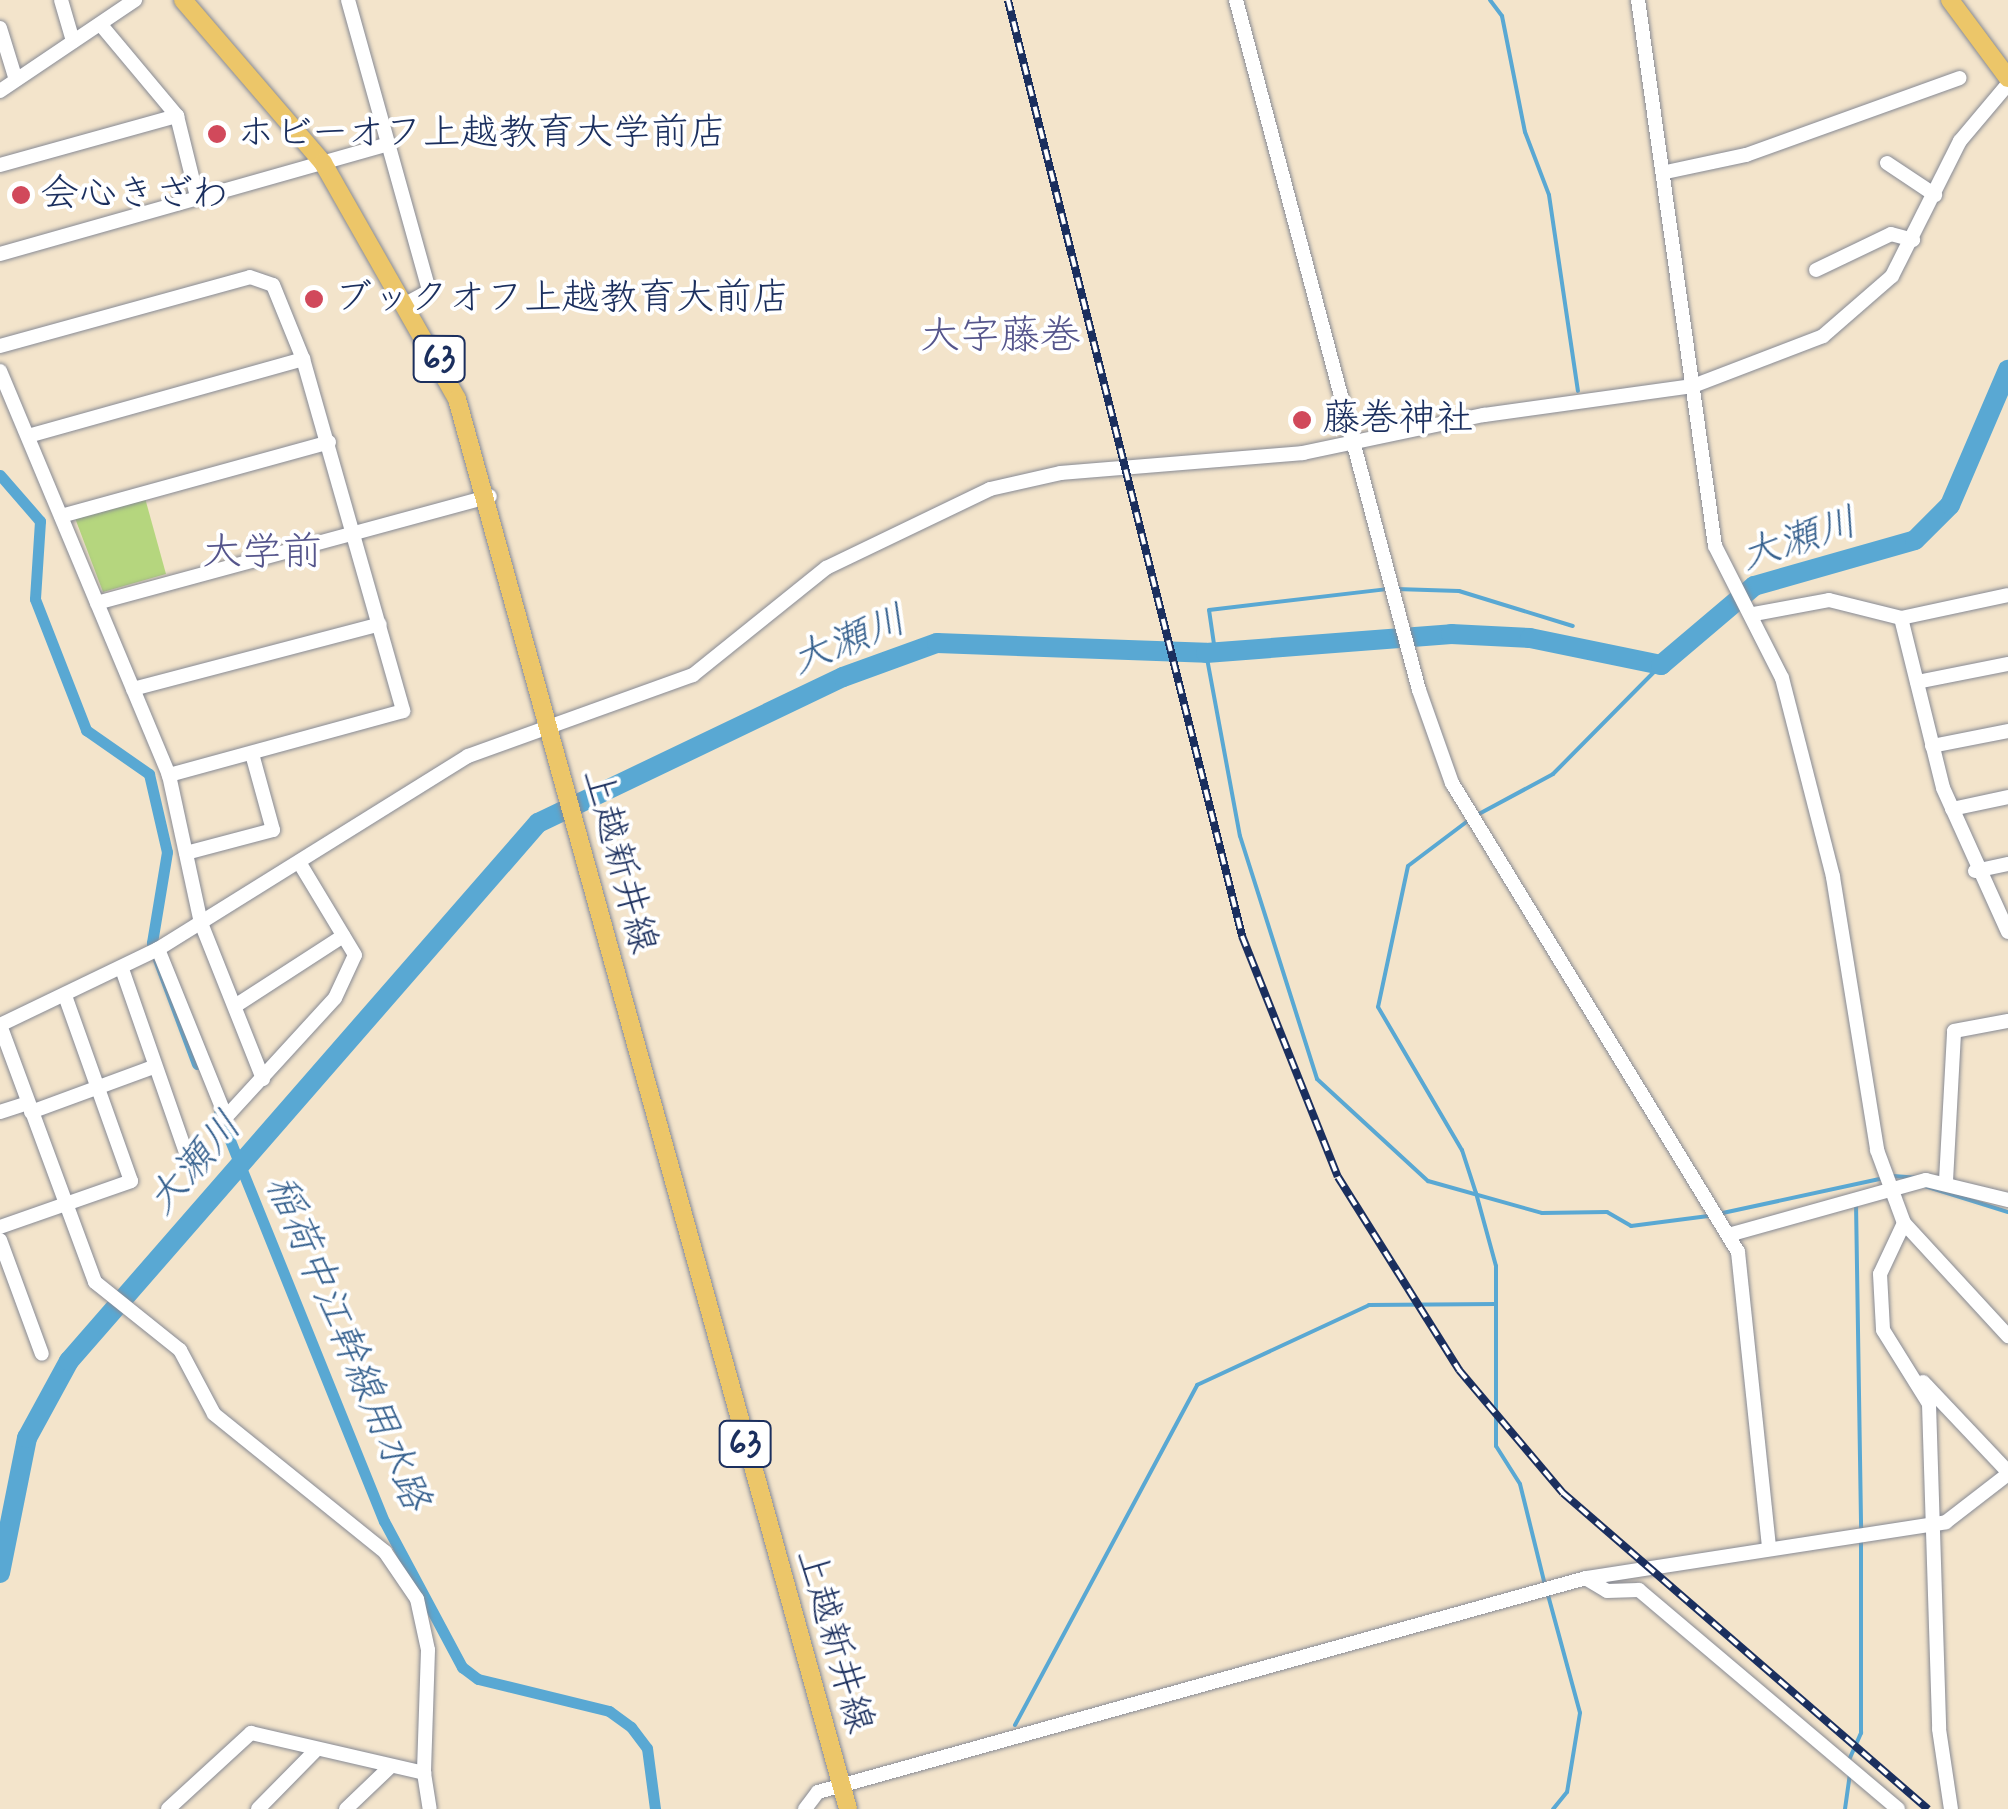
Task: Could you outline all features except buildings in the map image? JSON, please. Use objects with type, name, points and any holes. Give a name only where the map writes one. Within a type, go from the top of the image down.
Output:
[{"type":"main road","name":"上越新井線","points":[[184,0],[323,163],[410,302],[457,399],[490,496],[549,730],[848,1809]]},
{"type":"main road","points":[[1950,0],[2008,81]]},
{"type":"street","points":[[61,0],[73,42]]},
{"type":"street","points":[[0,91],[135,0]]},
{"type":"street","points":[[348,0],[429,292],[410,302]]},
{"type":"street","points":[[1236,0],[1398,610],[1461,800],[1732,1234],[1748,1300],[1770,1546]]},
{"type":"street","points":[[1638,0],[1666,172],[1715,546],[1751,610],[1782,678],[1833,877],[1851,1030],[1888,1188],[1904,1223],[2008,1336]]},
{"type":"street","points":[[101,26],[177,116],[197,197]]},
{"type":"street","points":[[0,28],[16,80]]},
{"type":"street","points":[[1666,172],[1746,155],[1960,78]]},
{"type":"street","points":[[430,1809],[424,1774],[426,1622],[400,1570],[214,1414],[180,1350],[104,1294],[0,1024],[158,949],[468,756],[549,730],[693,674],[826,568],[990,489],[1061,473],[1354,442],[1692,386],[1849,322],[1912,240],[1970,125],[2008,81]]},
{"type":"street","points":[[0,164],[177,116]]},
{"type":"street","points":[[0,254],[389,144]]},
{"type":"street","points":[[1887,163],[1934,194]]},
{"type":"street","points":[[1816,270],[1891,234],[1912,240]]},
{"type":"street","points":[[0,346],[250,277],[272,285],[303,359],[356,534],[402,712],[170,775]]},
{"type":"street","points":[[28,436],[303,359]]},
{"type":"street","points":[[0,371],[170,775],[201,923],[263,1078]]},
{"type":"street","points":[[61,516],[329,442]]},
{"type":"street","points":[[96,603],[490,496]]},
{"type":"street","points":[[1751,610],[1829,600],[1901,618],[2008,595]]},
{"type":"street","points":[[1901,618],[1932,746],[1952,809],[1975,871],[2008,932]]},
{"type":"street","points":[[133,689],[380,624]]},
{"type":"street","points":[[1917,682],[2008,664]]},
{"type":"street","points":[[1932,746],[2008,730]]},
{"type":"street","points":[[186,853],[273,830],[252,754]]},
{"type":"street","points":[[1952,809],[2008,797]]},
{"type":"street","points":[[158,949],[226,1116],[335,998],[355,954],[300,864]]},
{"type":"street","points":[[1975,871],[2008,864]]},
{"type":"street","points":[[235,1006],[343,936]]},
{"type":"street","points":[[122,969],[186,1150]]},
{"type":"street","points":[[0,1227],[131,1181],[65,996]]},
{"type":"street","points":[[1946,1181],[1954,1031],[2008,1021]]},
{"type":"street","points":[[0,1112],[98,1088],[154,1067]]},
{"type":"street","points":[[1732,1234],[1888,1188],[1946,1181],[2008,1200]]},
{"type":"street","points":[[1904,1223],[1880,1274],[1884,1330],[1918,1380],[1929,1404],[1939,1729],[1951,1809]]},
{"type":"street","points":[[0,1240],[42,1354]]},
{"type":"street","points":[[805,1809],[841,1786],[1586,1578],[1770,1546],[1934,1525],[1957,1518],[2008,1473],[1938,1390],[1918,1380]]},
{"type":"street","points":[[1586,1578],[1607,1591],[1638,1590],[1898,1809]]},
{"type":"street","points":[[168,1809],[251,1733],[424,1774]]},
{"type":"street","points":[[258,1809],[318,1749]]},
{"type":"street","points":[[346,1809],[390,1766]]},
{"type":"green space","points":[[145,498],[166,574],[103,592],[75,518]]},
{"type":"waterway","points":[[1490,0],[1502,16],[1525,132],[1549,195],[1578,391]]},
{"type":"waterway","name":"大瀬川","points":[[0,1573],[27,1438],[69,1361],[538,823],[843,677],[937,643],[1206,653],[1451,634],[1530,638],[1661,665],[1754,586],[1915,540],[1950,505],[2008,370]]},
{"type":"waterway","name":"稲荷中江幹線用水路","points":[[0,475],[40,521],[35,599],[86,730],[149,774],[167,852],[152,943],[197,1064]]},
{"type":"waterway","points":[[1215,651],[1209,610],[1387,589]]},
{"type":"waterway","points":[[1396,589],[1459,591],[1573,626]]},
{"type":"waterway","points":[[1206,653],[1240,836],[1317,1079],[1428,1181],[1542,1213],[1607,1212],[1631,1226],[1708,1216]]},
{"type":"waterway","points":[[1477,815],[1553,774],[1661,665]]},
{"type":"waterway","points":[[1469,820],[1408,866],[1378,1007],[1462,1150],[1476,1193],[1496,1266],[1496,1446],[1520,1484],[1545,1585]]},
{"type":"waterway","name":"稲荷中江幹線用水路","points":[[219,1113],[384,1521],[462,1667],[478,1679],[609,1711],[631,1727],[647,1748],[655,1809]]},
{"type":"waterway","points":[[1893,1176],[1920,1178]]},
{"type":"waterway","points":[[1718,1214],[1884,1178]]},
{"type":"waterway","points":[[1925,1186],[2008,1212]]},
{"type":"waterway","points":[[1856,1203],[1861,1529]]},
{"type":"waterway","points":[[1015,1725],[1197,1385],[1369,1305],[1496,1304]]},
{"type":"waterway","points":[[1849,1760],[1861,1733],[1861,1538]]},
{"type":"waterway","points":[[1548,1595],[1580,1713],[1567,1792],[1553,1809]]},
{"type":"waterway","points":[[1845,1809],[1850,1774]]},
{"type":"railway","points":[[1008,0],[1242,936],[1338,1177],[1459,1370],[1563,1493],[1928,1809]]},
{"type":"place","name":"ホビーオフ上越教育大学前店","points":[[217,134]]},
{"type":"place","name":"会心きざわ","points":[[21,195]]},
{"type":"place","name":"ブックオフ上越教育大前店","points":[[314,299]]},
{"type":"place","name":"藤巻神社","points":[[1302,420]]},
{"type":"district","name":"大字藤巻","points":[[1000,337]]},
{"type":"district","name":"大学前","points":[[262,553]]}]
